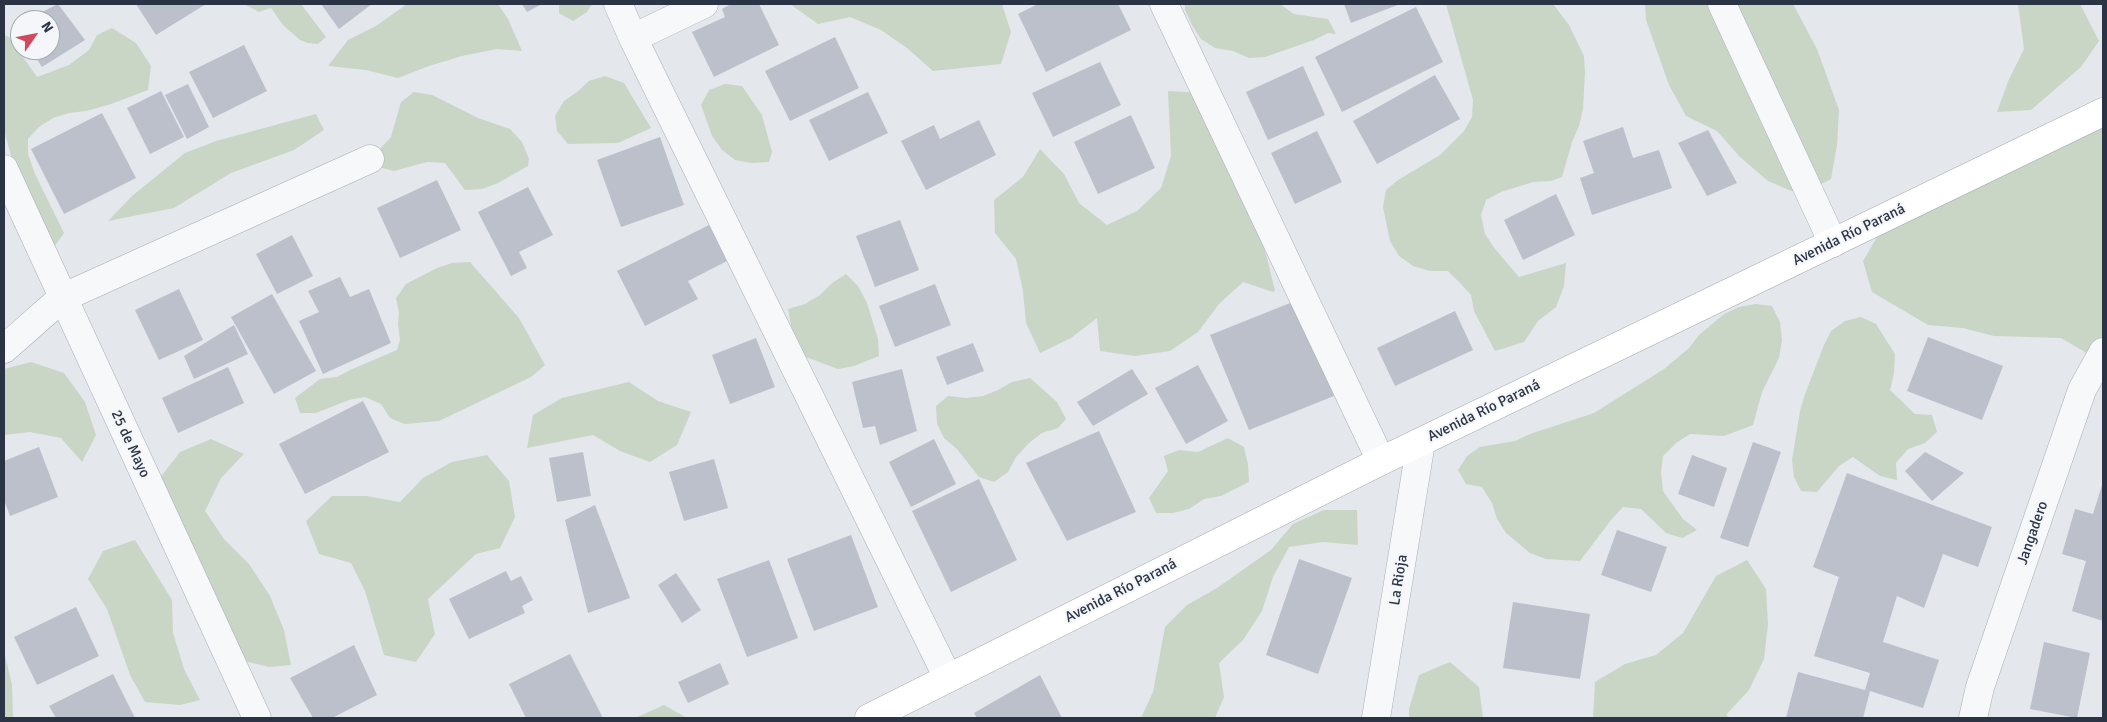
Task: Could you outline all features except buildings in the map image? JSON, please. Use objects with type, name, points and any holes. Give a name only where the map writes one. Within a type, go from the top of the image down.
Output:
[{"type":"main road","name":"Avenida Río Paraná","points":[[869,718],[1380,461],[2103,112]]},
{"type":"street","points":[[618,4],[948,678]]},
{"type":"street","points":[[633,38],[704,4]]},
{"type":"street","points":[[1164,4],[1380,461]]},
{"type":"street","points":[[1722,4],[1833,242]]},
{"type":"street","points":[[4,349],[62,298],[370,159]]},
{"type":"street","name":"25 de Mayo","points":[[4,169],[257,718]]},
{"type":"street","name":"Jangadero","points":[[1973,718],[1980,687],[2082,390],[2103,352]]},
{"type":"street","name":"La Rioja","points":[[1376,718],[1421,442]]},
{"type":"green space","points":[[244,4],[301,4],[326,37],[318,44],[300,40],[283,25],[271,8],[259,12]]},
{"type":"green space","points":[[407,4],[498,4],[508,19],[522,51],[497,49],[462,56],[398,78],[366,70],[328,66],[348,40],[376,26]]},
{"type":"green space","points":[[559,4],[592,4],[587,12],[573,21],[559,13]]},
{"type":"green space","points":[[790,4],[1002,4],[1011,32],[1001,64],[933,71],[907,48],[881,30],[850,17],[818,24]]},
{"type":"green space","points":[[1185,4],[1280,4],[1294,14],[1328,19],[1336,34],[1328,33],[1314,40],[1265,57],[1249,58],[1233,51],[1215,48],[1201,39],[1185,10]]},
{"type":"green space","points":[[1446,4],[1553,4],[1569,25],[1584,56],[1583,109],[1562,177],[1551,181],[1533,182],[1501,192],[1486,200],[1481,215],[1485,234],[1519,277],[1566,263],[1564,286],[1556,307],[1538,321],[1524,342],[1495,351],[1474,311],[1471,295],[1448,271],[1430,271],[1413,266],[1399,256],[1390,241],[1383,207],[1386,190],[1398,180],[1440,155],[1464,131],[1472,117],[1473,100]]},
{"type":"green space","points":[[1645,4],[1793,4],[1817,49],[1839,110],[1837,145],[1831,179],[1801,195],[1768,181],[1740,157],[1717,131],[1686,116],[1669,85],[1646,20]]},
{"type":"green space","points":[[2018,4],[2080,4],[2099,41],[2081,67],[2031,110],[1997,112],[2009,79],[2024,49]]},
{"type":"green space","points":[[112,28],[136,43],[151,66],[148,90],[111,104],[53,118],[39,127],[28,139],[28,154],[35,174],[64,233],[54,247],[12,159],[4,130],[4,35],[10,38],[10,60],[25,60],[37,77],[69,65],[89,50],[97,35]]},
{"type":"green space","points":[[605,76],[624,83],[651,128],[618,143],[568,144],[557,131],[555,116],[564,101],[589,81]]},
{"type":"green space","points":[[725,84],[742,86],[762,115],[772,152],[769,162],[751,163],[735,160],[722,150],[712,136],[701,105],[709,90]]},
{"type":"green space","points":[[1168,91],[1201,93],[1256,223],[1275,291],[1273,292],[1243,282],[1219,304],[1198,332],[1170,351],[1135,356],[1100,351],[1097,318],[1071,338],[1040,353],[1026,323],[1023,291],[1016,259],[995,233],[994,200],[1023,177],[1040,149],[1064,174],[1079,203],[1107,225],[1137,211],[1161,188],[1171,156]]},
{"type":"green space","points":[[414,92],[432,95],[478,118],[510,129],[522,142],[529,159],[528,166],[498,183],[482,189],[465,190],[445,163],[427,162],[394,171],[378,167],[379,150],[391,137],[401,102]]},
{"type":"green space","points":[[2103,109],[2103,351],[2090,355],[2061,338],[1994,336],[1963,328],[1928,325],[1872,292],[1863,261],[1880,232]]},
{"type":"green space","points":[[316,114],[324,130],[294,150],[231,173],[174,208],[108,221],[132,196],[185,153],[216,141]]},
{"type":"green space","points":[[470,262],[519,318],[545,365],[531,377],[439,421],[405,424],[390,418],[381,404],[365,397],[349,400],[316,413],[300,413],[295,398],[320,379],[337,377],[397,350],[400,340],[399,313],[396,298],[406,284],[437,268],[452,263]]},
{"type":"green space","points":[[846,274],[858,286],[867,303],[878,339],[879,356],[854,366],[838,369],[806,357],[791,326],[788,309],[805,304],[820,295],[832,283]]},
{"type":"green space","points":[[1755,304],[1772,306],[1780,322],[1782,340],[1779,358],[1762,392],[1753,425],[1724,436],[1690,434],[1676,443],[1663,456],[1661,473],[1663,491],[1683,519],[1697,530],[1682,538],[1666,533],[1641,509],[1623,507],[1580,561],[1546,559],[1530,553],[1506,533],[1497,519],[1492,503],[1482,487],[1466,484],[1458,470],[1467,456],[1480,447],[1515,441],[1530,434],[1594,413],[1664,369],[1724,314],[1739,307]]},
{"type":"green space","points":[[1861,317],[1876,324],[1895,354],[1894,373],[1890,390],[1915,414],[1932,415],[1937,432],[1925,443],[1908,449],[1896,463],[1897,480],[1880,476],[1853,457],[1839,466],[1817,492],[1801,491],[1794,477],[1792,460],[1800,411],[1805,394],[1831,331],[1845,321]]},
{"type":"green space","points":[[31,362],[64,373],[85,402],[96,435],[82,462],[61,438],[30,432],[4,435],[4,369]]},
{"type":"green space","points":[[1030,378],[1057,402],[1066,419],[1058,428],[1042,433],[1029,443],[1016,457],[1008,472],[994,482],[979,477],[957,449],[944,438],[937,424],[936,406],[948,396],[966,398],[983,396],[1012,382]]},
{"type":"green space","points":[[629,382],[658,401],[691,412],[677,445],[650,462],[620,451],[593,435],[527,448],[533,415],[562,398]]},
{"type":"green space","points":[[1228,438],[1244,447],[1248,464],[1249,482],[1221,496],[1204,499],[1189,509],[1173,513],[1156,513],[1149,498],[1168,471],[1164,456],[1179,450],[1198,452]]},
{"type":"green space","points":[[211,439],[244,454],[221,478],[205,511],[224,539],[249,564],[270,596],[284,630],[291,665],[269,667],[236,659],[160,478],[180,452]]},
{"type":"green space","points":[[487,455],[509,481],[515,517],[500,548],[476,554],[428,599],[435,634],[416,662],[384,655],[365,591],[351,563],[319,554],[306,521],[332,496],[366,496],[400,502],[423,478],[452,462]]},
{"type":"green space","points":[[1324,510],[1357,510],[1358,545],[1323,542],[1289,547],[1273,577],[1262,611],[1243,640],[1219,663],[1224,697],[1215,718],[1141,718],[1153,692],[1165,627],[1187,605],[1217,588],[1271,550],[1293,524]]},
{"type":"green space","points":[[135,540],[172,600],[173,633],[184,669],[200,700],[180,705],[145,702],[130,675],[107,609],[88,579],[103,551]]},
{"type":"green space","points":[[1747,560],[1766,589],[1768,624],[1764,659],[1749,690],[1726,715],[1730,718],[1593,718],[1595,682],[1625,664],[1656,655],[1683,633],[1716,576]]},
{"type":"green space","points":[[4,651],[12,685],[13,718],[4,718]]},
{"type":"green space","points":[[1450,662],[1479,687],[1483,718],[1409,718],[1409,709],[1419,675]]},
{"type":"green space","points":[[664,705],[687,718],[635,718]]}]
